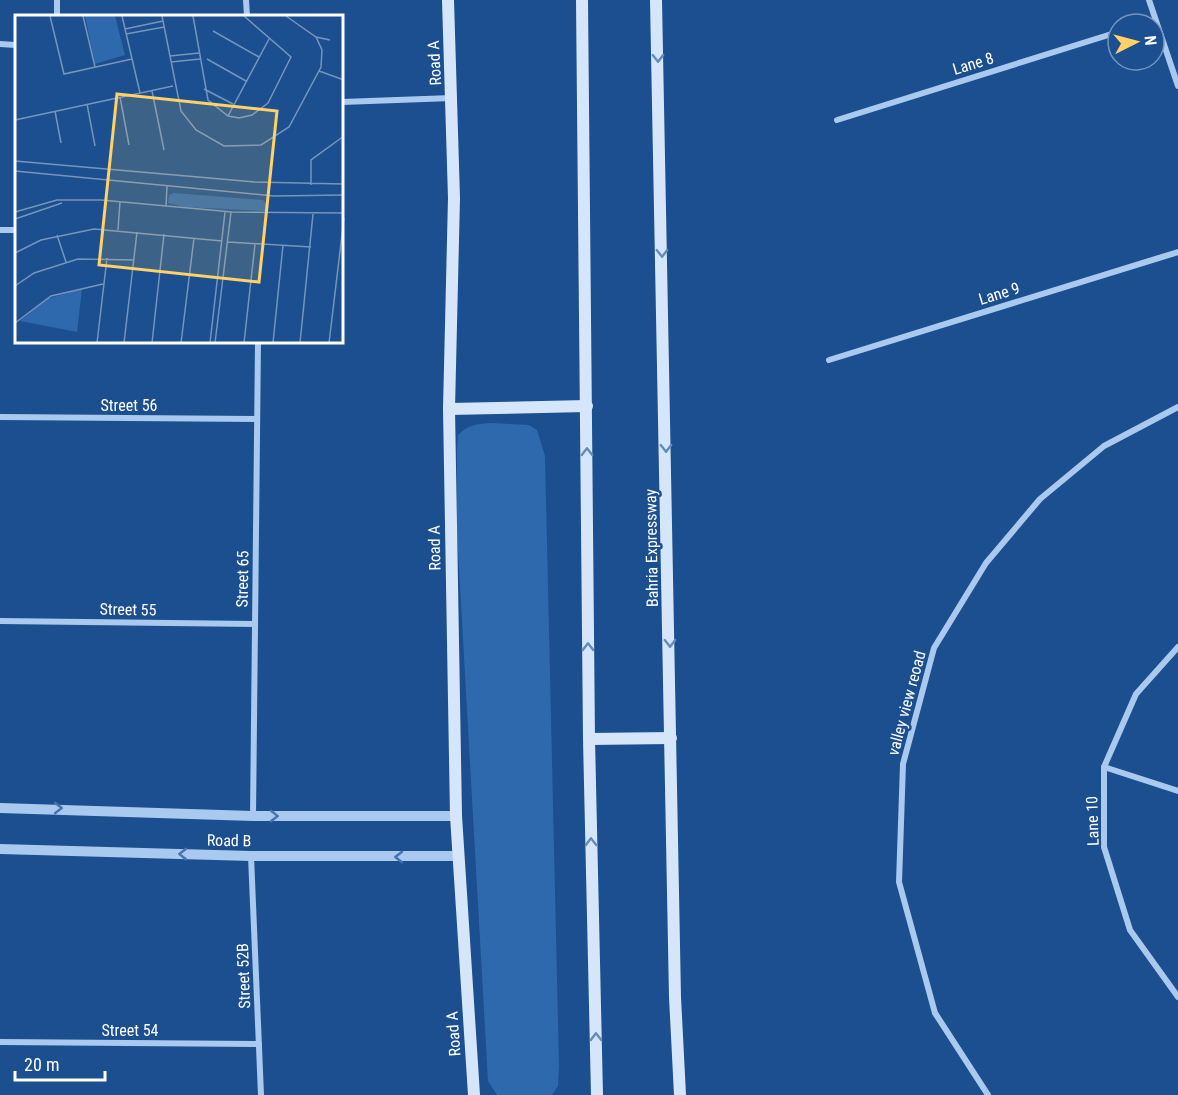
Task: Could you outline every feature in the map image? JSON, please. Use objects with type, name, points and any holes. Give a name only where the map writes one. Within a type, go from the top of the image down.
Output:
[{"type":"main road","name":"Road A","points":[[448,0],[454,198],[449,409],[456,816],[474,1095]]},
{"type":"main road","points":[[582,0],[589,739],[597,1095]]},
{"type":"main road","name":"Bahria Expressway","points":[[656,0],[675,998],[680,1095]]},
{"type":"main road","points":[[449,409],[587,406]]},
{"type":"main road","points":[[589,739],[671,738]]},
{"type":"street","points":[[246,0],[247,15]]},
{"type":"street","name":"Lane 8","points":[[837,120],[1106,36]]},
{"type":"street","points":[[0,44],[15,45]]},
{"type":"street","points":[[1166,52],[1178,86]]},
{"type":"street","points":[[344,102],[452,98]]},
{"type":"street","name":"Lane 9","points":[[829,360],[1178,252]]},
{"type":"street","name":"Street 65","points":[[253,816],[258,344]]},
{"type":"street","name":"valley view reoad","points":[[988,1095],[934,1012],[899,882],[903,764],[934,648],[986,563],[1040,498],[1104,446],[1178,407]]},
{"type":"street","name":"Street 56","points":[[0,417],[257,419]]},
{"type":"street","name":"Street 55","points":[[0,621],[255,624]]},
{"type":"street","name":"Lane 10","points":[[1178,647],[1136,694],[1104,767],[1104,847],[1130,930],[1178,997]]},
{"type":"street","points":[[1104,767],[1178,791]]},
{"type":"street","name":"Road B","points":[[0,808],[253,816],[456,816]]},
{"type":"street","name":"Road B","points":[[0,849],[251,855],[457,856]]},
{"type":"street","name":"Street 52B","points":[[251,855],[261,1095]]},
{"type":"street","name":"Street 54","points":[[0,1042],[259,1044]]},
{"type":"shaded area","points":[[490,423],[529,425],[537,430],[545,456],[559,1066],[558,1086],[552,1095],[497,1095],[488,1081],[457,533],[457,449],[458,435],[465,429]]}]
